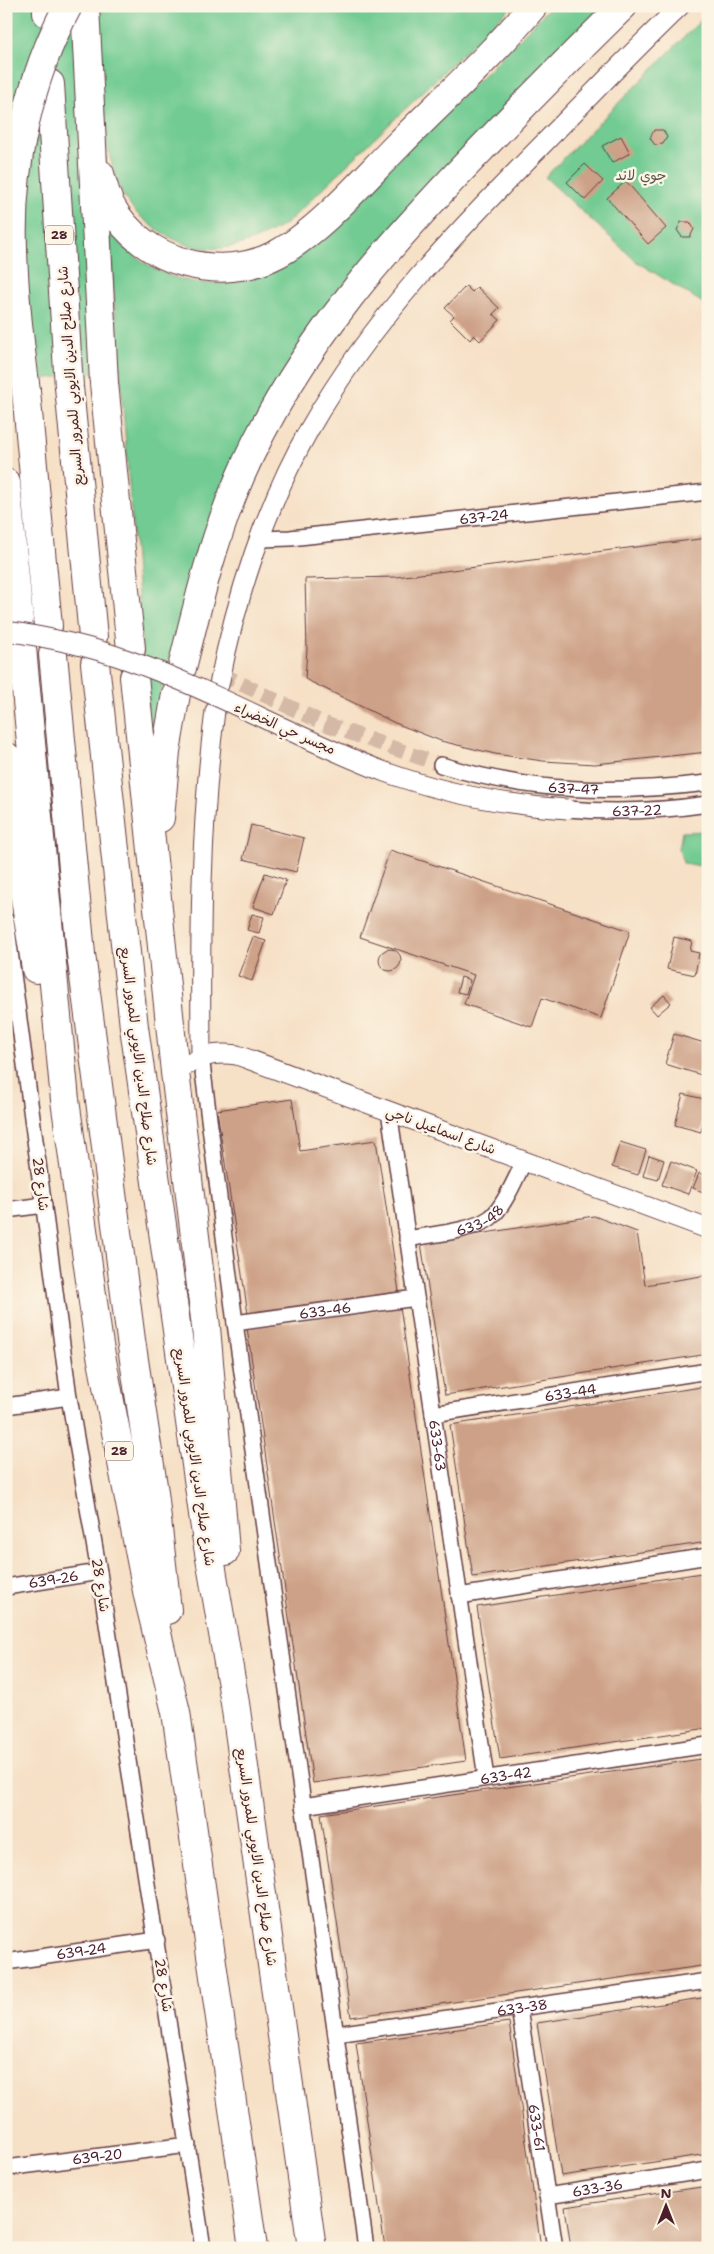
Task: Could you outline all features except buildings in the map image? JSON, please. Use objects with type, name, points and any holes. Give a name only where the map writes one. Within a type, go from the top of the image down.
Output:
[{"type":"highway","points":[[85,6],[104,383],[131,649]]},
{"type":"highway","points":[[90,121],[95,153],[106,193],[112,207],[125,225],[143,241],[164,254],[184,263],[201,266],[233,267],[263,260],[300,240],[460,84],[533,6]]},
{"type":"highway","points":[[158,907],[159,830],[166,751],[179,681],[206,573],[223,519],[256,444],[292,377],[349,296],[452,179],[623,6]]},
{"type":"highway","points":[[48,626],[26,391],[14,290],[12,246],[17,169],[23,135],[54,8]]},
{"type":"highway","name":"شارع صلاح الدين الايوبي للمرور السريع","points":[[50,84],[69,387],[94,650],[134,1028],[206,1535],[235,1703],[312,2248]]},
{"type":"highway","name":"28","points":[[6,483],[16,633],[65,1100],[98,1345],[148,1596],[176,1712]]},
{"type":"highway","name":"28","points":[[53,654],[82,954],[131,1340],[154,1492],[176,1712],[253,2248]]},
{"type":"highway","points":[[134,678],[175,1072],[206,1328],[218,1454],[235,1703]]},
{"type":"highway","points":[[6,756],[30,939],[65,1100]]},
{"type":"street","points":[[219,684],[236,608],[260,539],[291,464],[310,428],[353,362],[415,280],[484,204],[680,6]]},
{"type":"street","name":"637-24","points":[[260,539],[309,536],[708,492]]},
{"type":"street","name":"مجسر حي الخضراء","points":[[16,633],[84,646],[136,662],[188,683],[340,753],[409,780],[477,797],[525,806],[567,809]]},
{"type":"street","points":[[214,711],[199,914],[200,1056],[235,1323],[366,2248]]},
{"type":"street","name":"637-47","points":[[442,765],[493,779],[569,790],[651,790],[708,783]]},
{"type":"street","name":"637-22","points":[[567,809],[620,811],[708,804]]},
{"type":"street","name":"شارع 28","points":[[6,921],[69,1397],[99,1572],[157,1940],[203,2248]]},
{"type":"street","name":"شارع اسماعيل ناجي","points":[[175,1072],[200,1056],[221,1053],[237,1055],[708,1229]]},
{"type":"street","name":"633-63","points":[[389,1111],[486,1778]]},
{"type":"street","name":"633-48","points":[[407,1239],[475,1226],[492,1217],[510,1190],[524,1161]]},
{"type":"street","points":[[6,1210],[44,1205]]},
{"type":"street","name":"633-46","points":[[235,1323],[416,1298]]},
{"type":"street","name":"633-44","points":[[433,1414],[708,1371]]},
{"type":"street","points":[[6,1406],[69,1397]]},
{"type":"street","points":[[460,1596],[708,1556]]},
{"type":"street","name":"639-26","points":[[6,1587],[99,1572]]},
{"type":"street","name":"633-42","points":[[304,1806],[708,1745]]},
{"type":"street","name":"639-24","points":[[6,1962],[157,1940]]},
{"type":"street","name":"633-38","points":[[336,2034],[708,1981]]},
{"type":"street","name":"633-61","points":[[519,2008],[555,2248]]},
{"type":"street","name":"639-20","points":[[6,2168],[188,2145]]},
{"type":"street","name":"633-36","points":[[547,2196],[708,2170]]},
{"type":"green space","points":[[6,6],[512,6],[287,223],[271,232],[239,245],[223,248],[191,246],[175,240],[144,220],[131,207],[121,190],[112,166],[105,132],[116,370],[6,383]]},
{"type":"green space","points":[[551,6],[608,6],[349,278],[197,556],[149,737],[109,230],[138,258],[154,269],[190,281],[229,283],[250,279],[274,270],[296,258],[492,67]]},
{"type":"green space","name":"جوي لاند","points":[[708,13],[708,306],[637,262],[545,177]]},
{"type":"green space","points":[[708,831],[708,867],[683,863],[679,849],[682,832]]},
{"type":"tunnel","points":[[221,674],[323,723],[441,765]]}]
